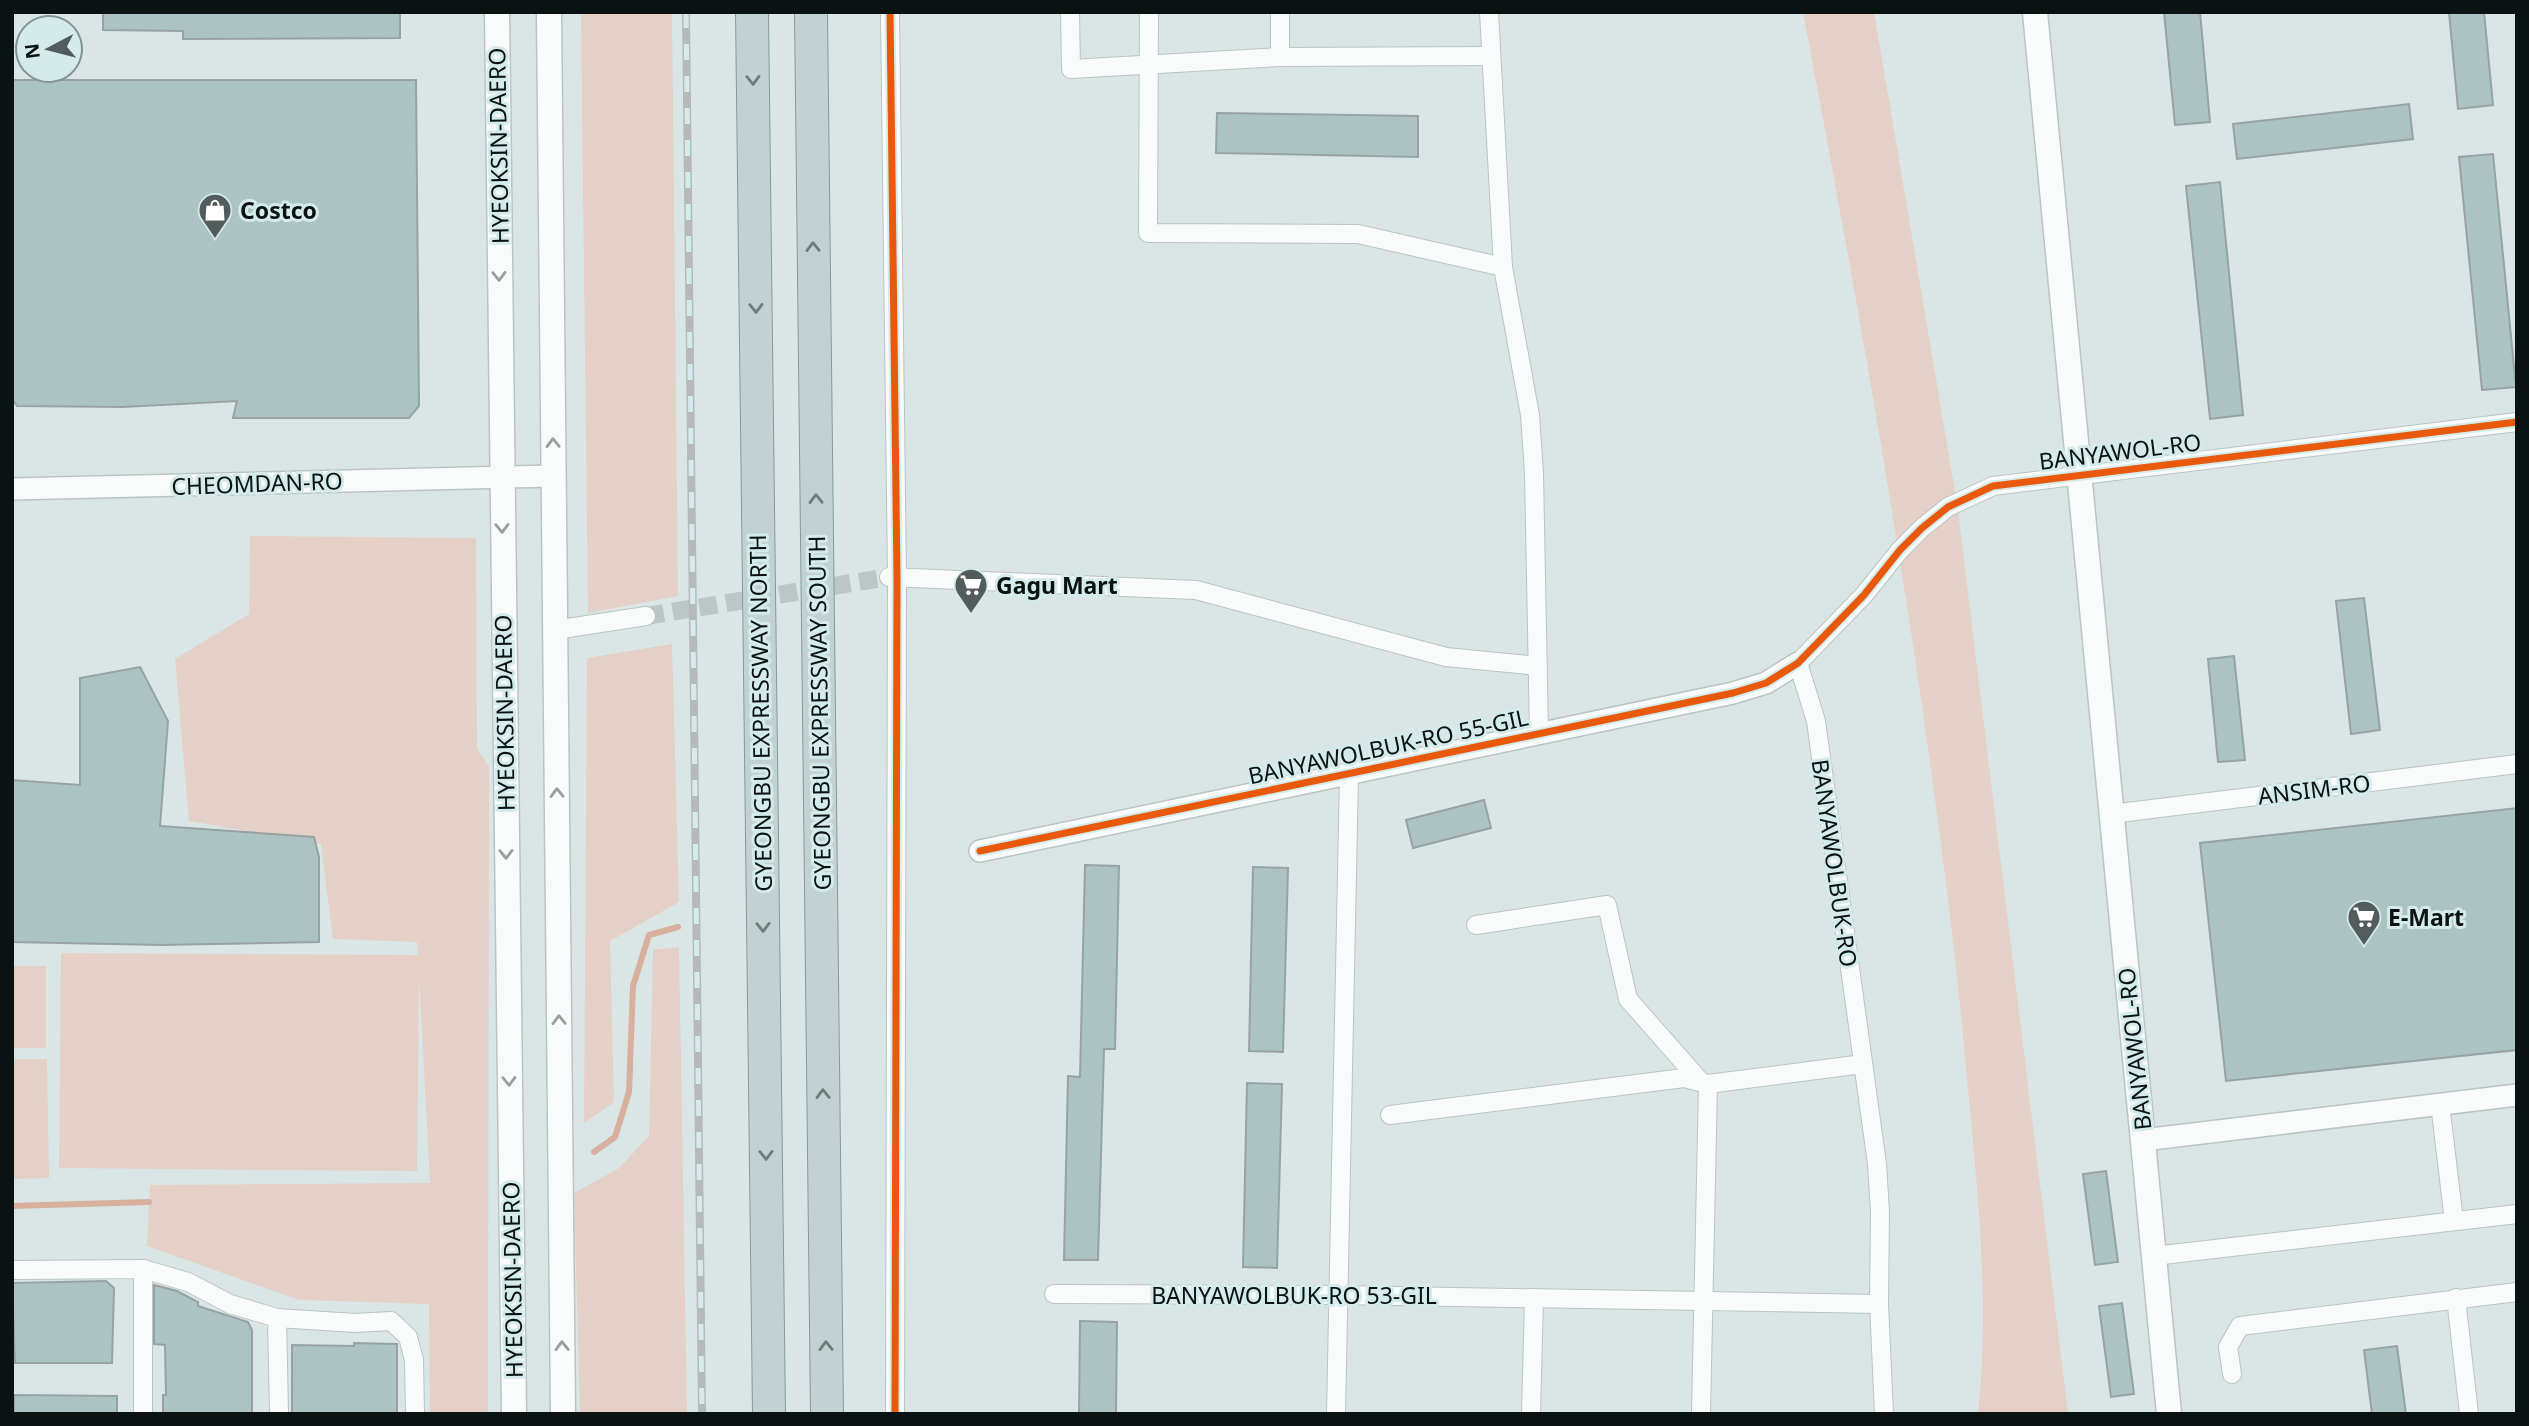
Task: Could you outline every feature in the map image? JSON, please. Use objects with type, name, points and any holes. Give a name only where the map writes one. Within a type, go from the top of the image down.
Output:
[{"type":"highway","name":"GYEONGBU EXPRESSWAY NORTH","points":[[752,12],[769,1414]]},
{"type":"highway","name":"GYEONGBU EXPRESSWAY SOUTH","points":[[811,12],[827,1414]]},
{"type":"main road","name":"HYEOKSIN-DAERO","points":[[496,12],[514,1414]]},
{"type":"main road","points":[[549,12],[563,1414]]},
{"type":"main road","name":"BANYAWOL-RO","points":[[2035,12],[2169,1414]]},
{"type":"street","points":[[890,12],[895,1414]]},
{"type":"street","points":[[1070,12],[1071,69],[1280,57],[1490,56]]},
{"type":"street","points":[[1149,12],[1148,233],[1358,234],[1503,267]]},
{"type":"street","points":[[1280,12],[1280,57]]},
{"type":"street","points":[[1489,12],[1503,267],[1530,415],[1539,734]]},
{"type":"street","name":"BANYAWOL-RO","points":[[1798,663],[1864,595],[1900,550],[1948,507],[1993,486],[2517,422]]},
{"type":"street","name":"CHEOMDAN-RO","points":[[12,489],[554,476]]},
{"type":"street","points":[[893,577],[1196,590],[1447,657],[1538,666]]},
{"type":"street","points":[[555,630],[646,616]]},
{"type":"street","name":"BANYAWOLBUK-RO 55-GIL","points":[[980,851],[1733,693],[1766,683],[1798,663]]},
{"type":"street","name":"BANYAWOLBUK-RO","points":[[1798,663],[1816,721],[1877,1164],[1884,1414]]},
{"type":"street","name":"ANSIM-RO","points":[[2111,814],[2517,764]]},
{"type":"street","points":[[1336,1414],[1349,774]]},
{"type":"street","points":[[1476,925],[1606,905],[1628,999],[1705,1083],[1701,1414]]},
{"type":"street","points":[[1390,1115],[1684,1078],[1705,1083],[1863,1064]]},
{"type":"street","points":[[2143,1140],[2517,1095]]},
{"type":"street","points":[[2440,1104],[2454,1221]]},
{"type":"street","points":[[2154,1256],[2517,1214]]},
{"type":"street","points":[[143,1269],[143,1414]]},
{"type":"street","points":[[12,1270],[143,1269],[188,1282],[230,1304],[277,1318],[391,1321],[408,1337],[414,1360],[415,1414]]},
{"type":"street","points":[[2232,1374],[2228,1347],[2240,1326],[2517,1292]]},
{"type":"street","name":"BANYAWOLBUK-RO 53-GIL","points":[[1054,1294],[1338,1295],[1879,1304]]},
{"type":"street","points":[[1531,1414],[1534,1298]]},
{"type":"street","points":[[2455,1298],[2469,1414]]},
{"type":"street","points":[[277,1318],[279,1414]]},
{"type":"shaded area","points":[[581,12],[672,12],[678,596],[588,613]]},
{"type":"shaded area","points":[[1803,12],[1874,12],[1957,503],[2068,1414],[1978,1414],[1982,1365],[1982,1267],[1976,1170],[1945,875],[1912,637],[1883,458]]},
{"type":"shaded area","points":[[250,536],[476,538],[477,748],[489,767],[488,1414],[430,1414],[429,1304],[299,1300],[147,1246],[150,1185],[430,1183],[419,977],[417,1171],[59,1168],[61,953],[418,955],[417,942],[333,939],[321,844],[189,821],[175,659],[249,614]]},
{"type":"shaded area","points":[[672,644],[679,902],[610,941],[614,1102],[584,1123],[587,658]]},
{"type":"shaded area","points":[[679,947],[687,1414],[580,1414],[574,1193],[619,1168],[649,1136],[653,950]]},
{"type":"shaded area","points":[[12,966],[46,966],[46,1048],[12,1048]]},
{"type":"shaded area","points":[[12,1059],[47,1059],[49,1178],[12,1179]]},
{"type":"building","points":[[103,12],[400,12],[400,38],[183,39],[183,31],[103,30]]},
{"type":"building","points":[[2164,12],[2200,12],[2210,122],[2175,125]]},
{"type":"building","points":[[2449,12],[2484,12],[2493,105],[2458,109]]},
{"type":"building","name":"Costco","points":[[12,80],[14,84],[84,84],[84,80],[416,80],[419,406],[409,418],[233,418],[237,401],[123,407],[17,406],[12,399]]},
{"type":"building","points":[[2409,104],[2413,139],[2237,159],[2233,124]]},
{"type":"building","points":[[1217,113],[1418,116],[1418,157],[1216,153]]},
{"type":"building","points":[[2493,154],[2516,387],[2482,390],[2459,157]]},
{"type":"building","points":[[2220,182],[2243,415],[2210,419],[2186,186]]},
{"type":"building","points":[[2364,598],[2380,730],[2351,734],[2336,601]]},
{"type":"building","points":[[2234,656],[2245,760],[2218,762],[2208,659]]},
{"type":"building","points":[[140,667],[168,721],[160,826],[314,837],[319,857],[319,942],[161,945],[12,942],[12,780],[80,785],[80,678]]},
{"type":"building","points":[[1484,800],[1491,828],[1413,848],[1406,820]]},
{"type":"building","name":"E-Mart","points":[[2517,808],[2517,1050],[2226,1081],[2200,843]]},
{"type":"building","points":[[1085,865],[1119,866],[1115,1049],[1104,1049],[1098,1260],[1064,1260],[1068,1076],[1080,1077]]},
{"type":"building","points":[[1253,867],[1288,868],[1283,1052],[1249,1051]]},
{"type":"building","points":[[1247,1083],[1282,1084],[1277,1268],[1243,1267]]},
{"type":"building","points":[[2106,1171],[2118,1262],[2095,1265],[2083,1174]]},
{"type":"building","points":[[106,1281],[114,1288],[112,1363],[15,1363],[12,1283]]},
{"type":"building","points":[[154,1285],[177,1291],[198,1302],[198,1306],[248,1322],[252,1330],[252,1414],[163,1414],[163,1395],[166,1395],[165,1345],[154,1344]]},
{"type":"building","points":[[2122,1303],[2134,1394],[2111,1397],[2099,1306]]},
{"type":"building","points":[[1080,1321],[1117,1322],[1116,1414],[1079,1414]]},
{"type":"building","points":[[354,1343],[397,1344],[397,1414],[292,1414],[292,1345],[354,1346]]},
{"type":"building","points":[[2397,1346],[2406,1414],[2372,1414],[2364,1350]]},
{"type":"building","points":[[14,1395],[117,1396],[117,1414],[14,1414]]},
{"type":"waterway","points":[[594,1152],[615,1137],[629,1092],[633,986],[649,935],[678,927]]},
{"type":"waterway","points":[[12,1206],[149,1202]]},
{"type":"tunnel","points":[[646,616],[889,577]]},
{"type":"railway","points":[[686,12],[702,1414]]},
{"type":"cycle path","points":[[890,12],[897,577],[895,1414]]},
{"type":"cycle path","points":[[980,851],[1733,693],[1766,683],[1798,663],[1864,595],[1900,550],[1922,528],[1948,507],[1993,486],[2517,422]]},
{"type":"place","name":"Costco","points":[[215,240]]},
{"type":"place","name":"Gagu Mart","points":[[971,615]]},
{"type":"place","name":"E-Mart","points":[[2364,947]]}]
